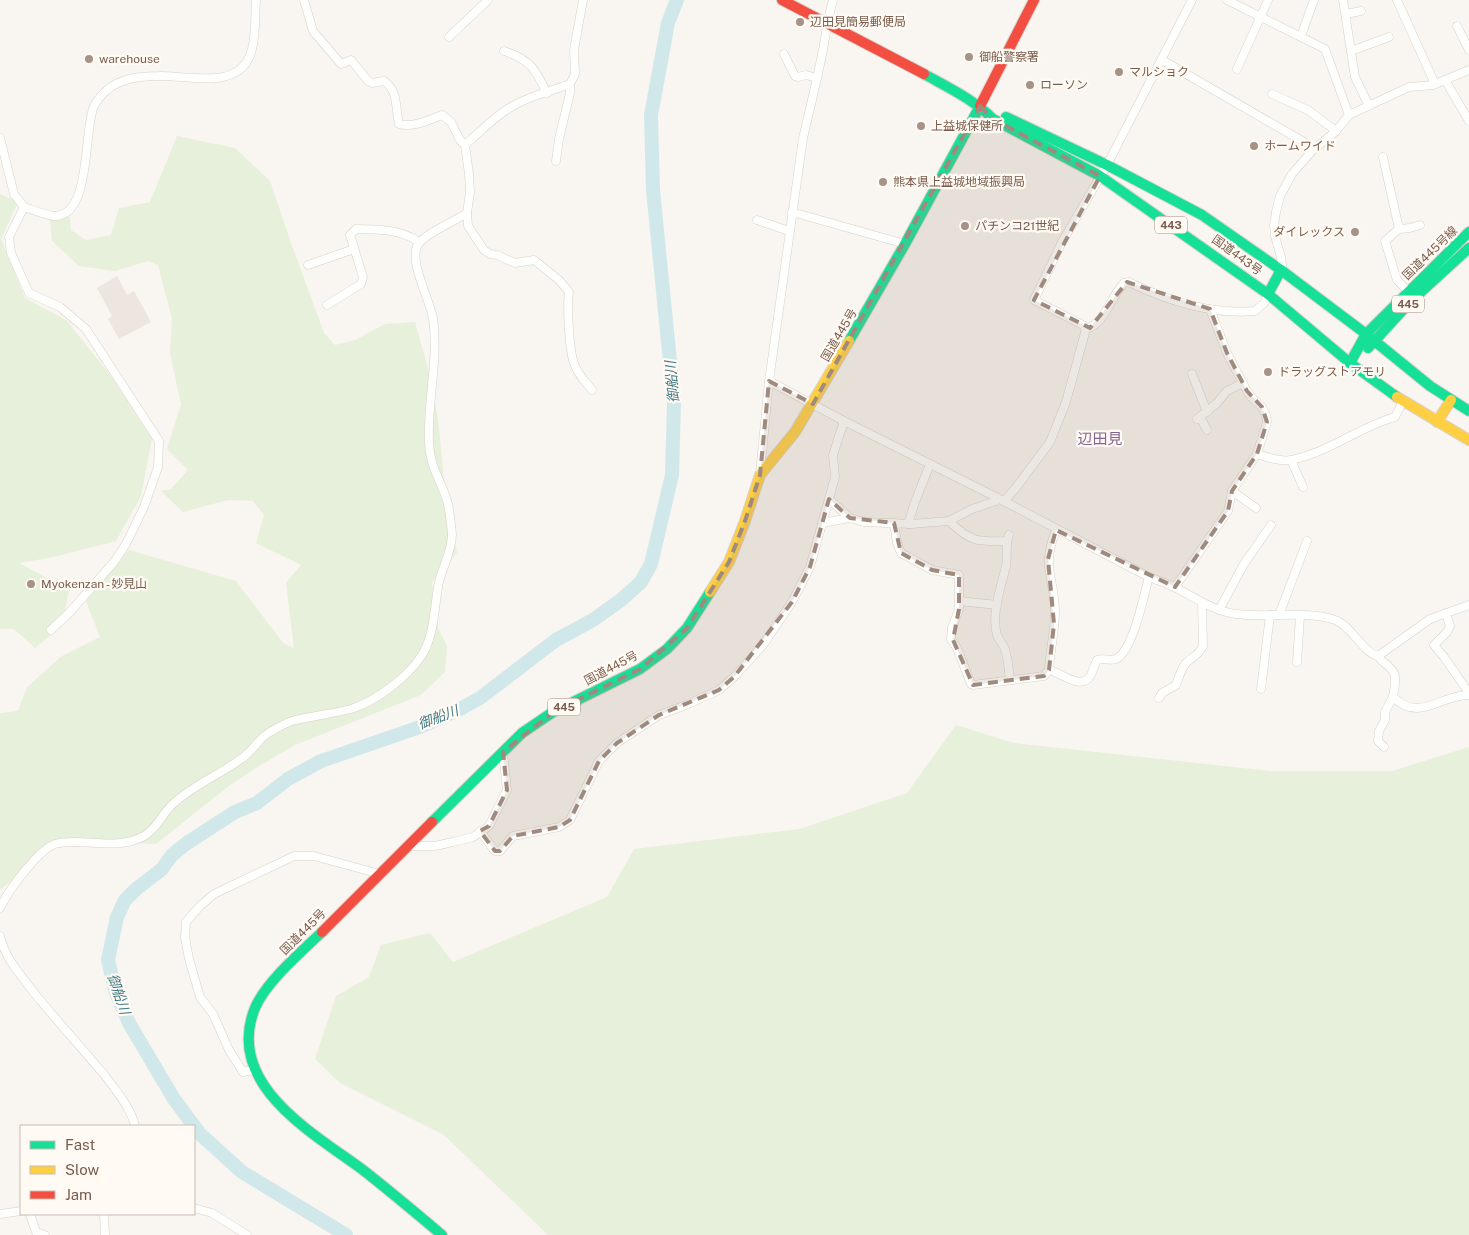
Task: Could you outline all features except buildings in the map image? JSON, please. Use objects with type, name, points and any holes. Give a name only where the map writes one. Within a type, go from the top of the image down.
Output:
[{"type":"main road","name":"国道443号","points":[[782,0],[980,106],[996,111],[1107,165],[1202,216],[1281,270],[1366,334],[1430,386],[1469,412]]},
{"type":"main road","name":"国道445号","points":[[442,1235],[393,1193],[286,1112],[275,1101],[254,1070],[248,1041],[254,1010],[269,986],[286,967],[522,733],[553,712],[640,669],[667,649],[687,628],[729,562],[760,475],[795,432],[813,404],[905,244],[980,106],[1034,0]]},
{"type":"main road","name":"国道443号","points":[[980,106],[993,120],[1100,176],[1268,294],[1350,363],[1403,401],[1469,440]]},
{"type":"main road","name":"国道445号線","points":[[1366,334],[1469,232]]},
{"type":"main road","name":"445","points":[[1350,363],[1375,342],[1411,301],[1469,248]]},
{"type":"main road","points":[[1268,294],[1281,270]]},
{"type":"main road","name":"445","points":[[1350,363],[1366,334]]},
{"type":"main road","points":[[1437,422],[1451,400]]},
{"type":"street","points":[[0,138],[14,194],[24,207],[54,216],[64,214],[73,208],[81,190],[88,130],[94,107],[101,95],[111,86],[127,79],[160,76],[200,79],[232,75],[243,66],[252,50],[256,0]]},
{"type":"street","points":[[304,0],[313,31],[340,64],[351,60],[368,81],[372,83],[384,81],[391,86],[399,124],[406,126],[418,124],[442,116],[451,122],[460,140],[465,145],[470,192],[467,213],[468,226],[484,250],[515,263],[534,260],[569,292],[573,363],[578,374],[592,390]]},
{"type":"street","points":[[449,37],[488,0]]},
{"type":"street","points":[[556,161],[559,138],[570,93],[570,84],[575,74],[574,50],[583,0]]},
{"type":"street","points":[[760,475],[769,380],[803,138],[817,78],[826,24],[833,0]]},
{"type":"street","points":[[1086,329],[1083,325],[1034,300],[1062,242],[1107,165],[1192,0]]},
{"type":"street","points":[[1227,0],[1325,49],[1349,115]]},
{"type":"street","points":[[1237,69],[1268,0]]},
{"type":"street","points":[[1301,36],[1314,0]]},
{"type":"street","points":[[1343,0],[1355,77],[1369,106]]},
{"type":"street","points":[[1397,0],[1435,84]]},
{"type":"street","points":[[1346,14],[1361,11]]},
{"type":"street","points":[[1457,26],[1469,50]]},
{"type":"street","points":[[1351,51],[1389,37]]},
{"type":"street","points":[[504,52],[526,61],[537,74],[547,93]]},
{"type":"street","points":[[784,54],[795,76],[798,78],[806,75],[817,78]]},
{"type":"street","points":[[1162,60],[1304,142]]},
{"type":"street","points":[[1281,270],[1282,258],[1275,236],[1274,225],[1280,196],[1292,174],[1312,151],[1336,131],[1349,115],[1409,87],[1435,84],[1469,70]]},
{"type":"street","points":[[1446,80],[1469,121]]},
{"type":"street","points":[[465,145],[494,119],[511,107],[526,99],[570,84]]},
{"type":"street","points":[[1272,94],[1308,110],[1336,131]]},
{"type":"street","points":[[1383,157],[1399,229]]},
{"type":"street","points":[[24,207],[8,237],[11,253],[29,293],[60,307],[86,329],[159,441],[158,466],[144,507],[126,544],[114,562],[70,612],[51,630]]},
{"type":"street","points":[[792,212],[905,244]]},
{"type":"street","points":[[0,908],[6,896],[38,857],[55,844],[75,842],[98,844],[133,841],[146,835],[156,827],[172,804],[246,755],[266,734],[290,721],[351,709],[365,704],[401,679],[421,656],[429,637],[439,581],[450,551],[452,535],[448,504],[430,460],[428,423],[434,343],[433,320],[415,252],[419,242],[432,232],[447,226],[467,213]]},
{"type":"street","points":[[757,220],[789,231]]},
{"type":"street","points":[[1408,291],[1397,280],[1385,241],[1399,229],[1420,225]]},
{"type":"street","points":[[327,305],[360,284],[363,277],[350,235],[356,229],[384,230],[398,233],[419,242]]},
{"type":"street","points":[[308,265],[354,249]]},
{"type":"street","points":[[1086,329],[1097,324],[1120,286],[1127,282],[1168,298],[1210,309],[1256,311],[1265,302],[1268,294]]},
{"type":"street","points":[[1175,587],[1228,511],[1232,491],[1257,454],[1267,422],[1262,407],[1253,399],[1227,353],[1210,309]]},
{"type":"street","points":[[828,499],[850,518],[864,522],[908,524],[949,521],[972,509],[1001,499],[1015,489],[1050,442],[1066,402],[1086,329]]},
{"type":"street","points":[[1192,374],[1207,412]]},
{"type":"street","points":[[769,380],[844,421],[1001,499],[1056,530],[1149,577],[1175,587],[1202,603],[1235,614],[1249,616],[1327,617],[1345,625],[1368,651],[1378,656],[1382,662],[1393,670],[1395,675],[1396,681],[1393,697],[1385,712],[1385,720],[1378,736],[1378,741],[1384,747]]},
{"type":"street","points":[[1206,430],[1198,418],[1216,404],[1227,391],[1243,383]]},
{"type":"street","points":[[1257,454],[1282,460],[1291,460],[1333,446],[1382,420],[1395,417],[1403,401]]},
{"type":"street","points":[[480,831],[495,851],[500,851],[513,836],[559,827],[570,820],[598,761],[616,743],[659,715],[719,690],[734,677],[763,645],[792,602],[810,567],[835,477],[833,455],[844,421]]},
{"type":"street","points":[[1291,460],[1303,487]]},
{"type":"street","points":[[908,524],[930,464]]},
{"type":"street","points":[[1232,491],[1256,508]]},
{"type":"street","points":[[822,523],[850,518]]},
{"type":"street","points":[[949,521],[962,534],[972,539],[988,542],[1008,538],[1006,564],[997,605],[997,632],[1007,656],[1010,680]]},
{"type":"street","points":[[894,524],[897,543],[901,553],[932,570],[959,575],[959,609],[952,628],[951,639],[957,648],[973,685],[1044,676],[1049,670],[1055,611],[1048,559],[1049,549],[1056,530]]},
{"type":"street","points":[[1219,610],[1244,564],[1271,525]]},
{"type":"street","points":[[1261,689],[1274,615],[1307,541]]},
{"type":"street","points":[[1049,670],[1055,671],[1074,681],[1081,682],[1090,676],[1097,660],[1114,660],[1118,658],[1136,628],[1149,577]]},
{"type":"street","points":[[959,601],[997,605]]},
{"type":"street","points":[[1160,698],[1162,693],[1176,685],[1186,663],[1200,653],[1203,646],[1202,603]]},
{"type":"street","points":[[1378,656],[1430,619],[1469,605]]},
{"type":"street","points":[[1393,697],[1411,709],[1421,709],[1458,695],[1469,694],[1434,645],[1450,626],[1446,613]]},
{"type":"street","points":[[1296,662],[1300,616]]},
{"type":"street","points":[[409,846],[435,846],[453,842],[473,836],[489,826],[508,790],[503,752]]},
{"type":"street","points":[[254,1070],[243,1072],[213,1014],[200,997],[189,959],[185,937],[186,922],[214,894],[294,856],[314,856],[380,874]]},
{"type":"street","points":[[0,936],[17,970],[58,1023],[114,1087],[133,1117],[135,1125]]},
{"type":"street","points":[[195,1208],[212,1213],[247,1235]]},
{"type":"street","points":[[0,1214],[20,1211]]},
{"type":"street","points":[[30,1215],[36,1232],[45,1235]]},
{"type":"street","points":[[104,1215],[105,1235]]},
{"type":"highlighted area","points":[[980,106],[993,119],[1100,176],[1034,300],[1090,328],[1127,282],[1210,309],[1227,353],[1247,391],[1262,407],[1267,422],[1257,454],[1232,491],[1228,511],[1175,587],[1056,530],[1048,559],[1054,624],[1049,670],[1044,676],[973,685],[953,640],[959,609],[959,575],[932,570],[901,553],[894,523],[850,518],[829,499],[810,567],[792,602],[734,677],[719,690],[659,715],[617,743],[599,761],[570,820],[559,827],[513,836],[500,851],[495,851],[480,831],[489,826],[507,790],[503,752],[553,712],[640,669],[687,628],[729,562],[745,521],[760,475],[769,381],[813,404]]},
{"type":"shaded area","points":[[117,276],[127,295],[134,291],[151,322],[119,339],[108,319],[112,316],[97,288]]},
{"type":"green space","points":[[177,136],[235,148],[270,181],[324,333],[335,345],[355,340],[385,324],[415,322],[430,375],[438,419],[444,479],[457,553],[432,582],[438,628],[447,646],[445,672],[421,695],[295,745],[259,766],[230,785],[156,844],[65,838],[0,890],[0,713],[18,711],[27,687],[62,656],[100,637],[86,601],[129,550],[236,581],[284,644],[294,648],[286,583],[301,565],[256,543],[264,515],[253,501],[228,500],[183,512],[161,491],[171,489],[188,470],[167,449],[181,404],[170,353],[172,319],[158,265],[148,261],[115,271],[79,266],[52,241],[50,218],[70,217],[71,230],[86,240],[111,235],[119,208],[150,202]]},
{"type":"green space","points":[[0,194],[18,202],[1,239],[25,298],[66,320],[111,376],[152,439],[141,496],[116,541],[54,557],[19,563],[69,590],[62,626],[35,648],[14,629],[0,629]]},
{"type":"green space","points":[[956,725],[1014,743],[1270,771],[1392,771],[1469,747],[1469,1235],[548,1235],[444,1135],[340,1083],[315,1059],[336,996],[369,977],[381,945],[430,933],[453,962],[607,897],[634,849],[800,829],[907,793]]},
{"type":"waterway","name":"御船川","points":[[193,1125],[174,1099],[129,1023],[116,993],[108,960],[117,917],[125,900],[162,869],[172,855],[187,843],[235,812],[257,803],[288,779],[321,761],[420,727],[480,698],[556,640],[593,620],[621,600],[641,582],[651,564],[672,475],[674,402],[653,190],[651,115],[668,23],[677,0]]},
{"type":"waterway","name":"御船川","points":[[195,1127],[242,1172],[346,1235]]},
{"type":"traffic: fast","points":[[924,74],[969,100],[993,119],[1100,176],[1268,294],[1350,363],[1397,397]]},
{"type":"traffic: fast","points":[[849,341],[905,244],[980,106]]},
{"type":"traffic: fast","points":[[1006,117],[1107,165],[1202,215],[1281,270],[1366,334],[1430,386],[1469,411]]},
{"type":"traffic: fast","points":[[1350,363],[1366,334],[1469,232]]},
{"type":"traffic: fast","points":[[1368,348],[1411,301],[1469,248]]},
{"type":"traffic: fast","points":[[1268,294],[1281,270]]},
{"type":"traffic: fast","points":[[432,822],[522,733],[553,712],[640,669],[667,649],[687,628],[710,592]]},
{"type":"traffic: fast","points":[[322,932],[275,978],[260,998],[255,1008],[249,1035],[252,1060],[262,1083],[279,1104],[299,1123],[363,1170],[442,1235]]},
{"type":"traffic: slow","points":[[710,592],[729,562],[760,475],[795,432],[849,341]]},
{"type":"traffic: slow","points":[[1397,397],[1469,440]]},
{"type":"traffic: slow","points":[[1437,422],[1451,400]]},
{"type":"traffic: jam","points":[[782,0],[924,74]]},
{"type":"traffic: jam","points":[[980,106],[1034,0]]},
{"type":"traffic: jam","points":[[322,932],[432,822]]},
{"type":"place","name":"辺田見簡易郵便局","points":[[800,22]]},
{"type":"place","name":"御船警察署","points":[[969,57]]},
{"type":"place","name":"warehouse","points":[[89,59]]},
{"type":"place","name":"マルショク","points":[[1119,72]]},
{"type":"place","name":"ローソン","points":[[1030,85]]},
{"type":"place","name":"上益城保健所","points":[[921,126]]},
{"type":"place","name":"ホームワイド","points":[[1254,146]]},
{"type":"place","name":"熊本県上益城地域振興局","points":[[883,182]]},
{"type":"place","name":"パチンコ21世紀","points":[[965,226]]},
{"type":"place","name":"ダイレックス","points":[[1355,232]]},
{"type":"place","name":"ドラッグストアモリ","points":[[1268,372]]},
{"type":"place","name":"Myokenzan - 妙見山","points":[[31,584]]},
{"type":"district","name":"辺田見","points":[[1100,439]]}]
